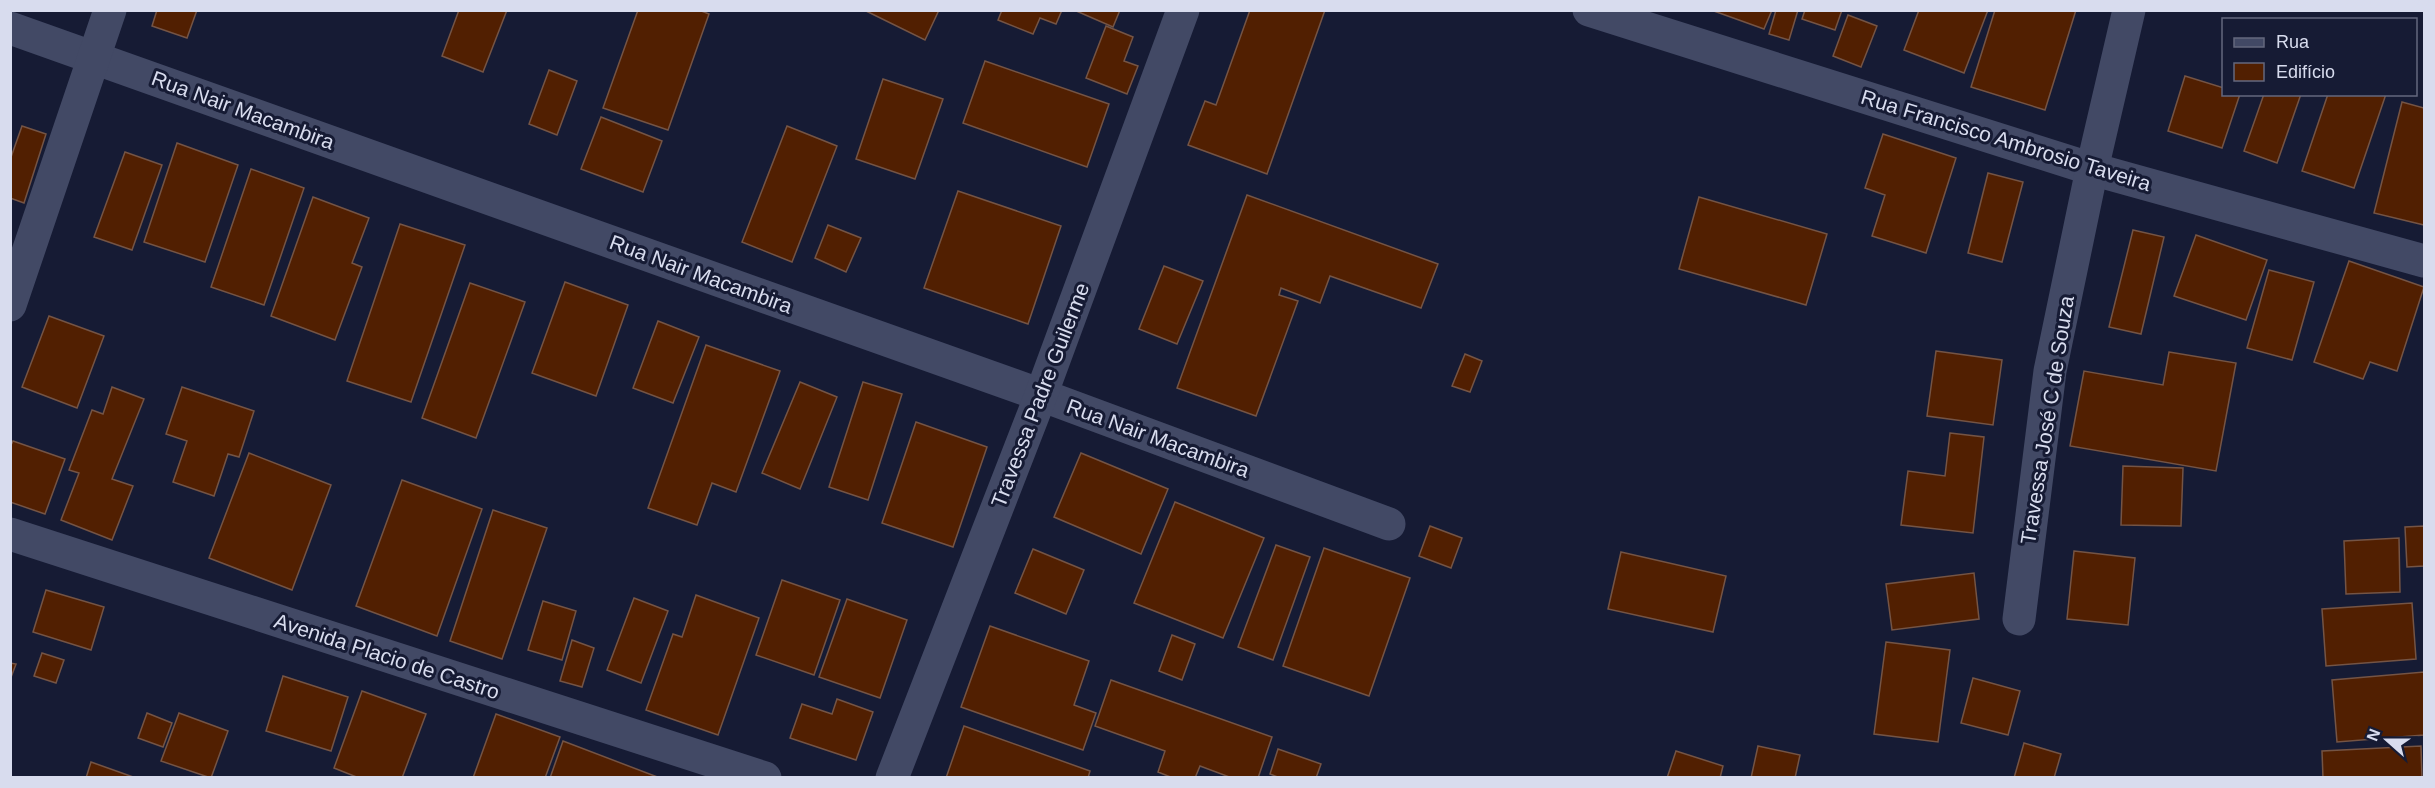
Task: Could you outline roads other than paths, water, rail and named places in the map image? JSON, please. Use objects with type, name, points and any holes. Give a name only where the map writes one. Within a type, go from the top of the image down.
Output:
[{"type":"street","points":[[10,306],[110,10]]},
{"type":"street","name":"Travessa Padre Guilerme","points":[[892,777],[1041,395],[1183,10]]},
{"type":"street","name":"Rua Francisco Ambrosio Taveira","points":[[1589,10],[2092,169],[2424,261]]},
{"type":"street","name":"Travessa José C de Souza","points":[[2019,619],[2050,371],[2092,169],[2129,10]]},
{"type":"street","name":"Rua Nair Macambira","points":[[10,28],[1041,395],[1389,524]]},
{"type":"street","name":"Avenida Placio de Castro","points":[[10,534],[765,777]]}]
